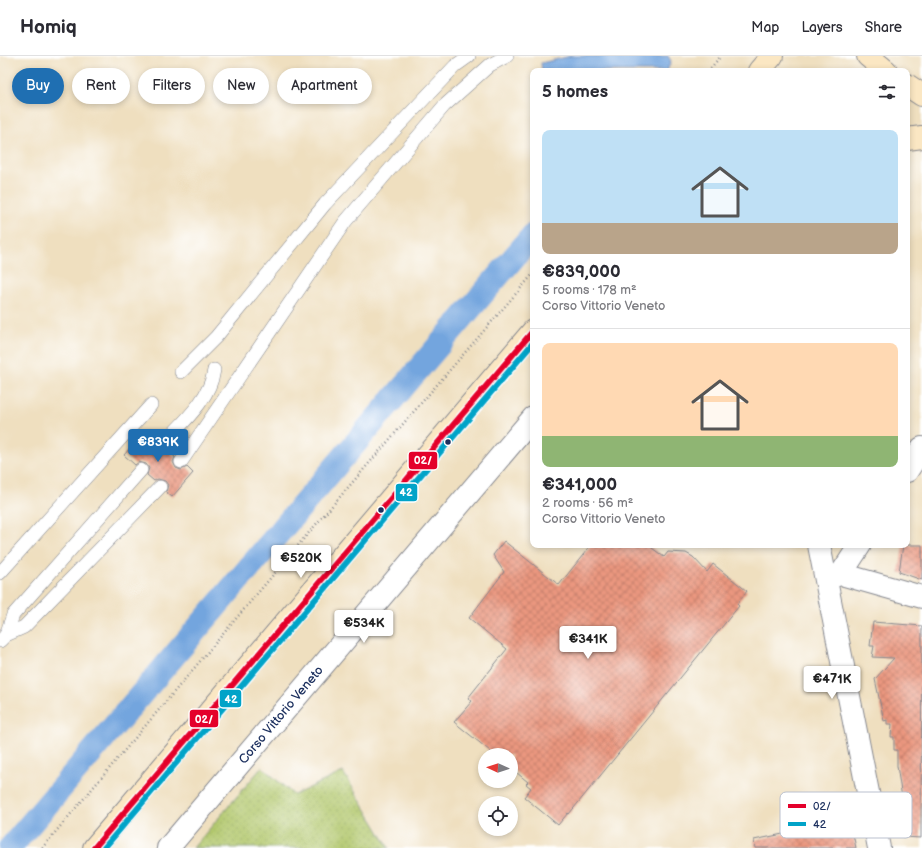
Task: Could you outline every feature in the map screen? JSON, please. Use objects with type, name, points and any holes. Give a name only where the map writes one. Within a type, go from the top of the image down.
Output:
[{"type":"main road","points":[[762,68],[772,56]]},
{"type":"main road","points":[[868,56],[882,68]]},
{"type":"main road","points":[[910,87],[922,95]]},
{"type":"main road","points":[[910,139],[922,137]]},
{"type":"main road","points":[[94,848],[530,335]]},
{"type":"street","name":"Corso Vittorio Veneto","points":[[168,848],[530,422]]},
{"type":"street","points":[[910,466],[922,448]]},
{"type":"street","points":[[821,548],[834,576],[869,792]]},
{"type":"street","points":[[834,576],[857,548]]},
{"type":"street","points":[[834,576],[922,598]]},
{"type":"street","points":[[876,838],[878,848]]},
{"type":"lane","points":[[181,372],[216,337],[326,204],[428,94],[455,66],[468,56]]},
{"type":"lane","points":[[182,462],[345,222],[444,106],[490,65],[506,56]]},
{"type":"lane","points":[[162,445],[201,401],[207,392],[214,370]]},
{"type":"lane","points":[[0,574],[151,405]]},
{"type":"lane","points":[[3,638],[13,615],[141,470]]},
{"type":"lane","points":[[3,638],[24,627],[160,488]]},
{"type":"path","points":[[711,68],[721,56]]},
{"type":"path","points":[[42,848],[306,536],[530,277]]},
{"type":"green space","points":[[262,767],[294,795],[343,772],[389,848],[193,848]]},
{"type":"water","points":[[571,56],[668,56],[671,61],[668,68],[542,68],[541,63]]},
{"type":"building","points":[[145,431],[156,440],[154,447],[157,451],[164,453],[168,451],[175,457],[173,462],[176,468],[181,470],[187,467],[193,473],[172,497],[166,492],[168,485],[165,481],[158,479],[154,481],[147,475],[149,468],[146,464],[139,462],[135,465],[124,455]]},
{"type":"building","points":[[504,541],[559,585],[589,548],[652,548],[664,557],[668,552],[686,553],[693,557],[707,572],[713,564],[747,591],[737,604],[739,606],[569,814],[568,813],[558,825],[524,797],[531,788],[526,784],[528,782],[518,774],[518,748],[486,748],[454,722],[472,701],[468,698],[507,649],[469,618],[504,572],[493,555]]},
{"type":"building","points":[[910,545],[922,545],[922,580],[899,572],[903,548],[910,548]]},
{"type":"building","points":[[873,622],[922,626],[921,838],[912,838],[912,792],[901,792],[897,766],[897,750],[894,750],[894,737],[891,737],[892,724],[887,724],[887,720],[884,721],[875,679],[894,658],[872,657],[874,646],[870,646]]},
{"type":"building","points":[[780,835],[780,838],[854,838],[856,848],[755,848],[754,840]]},
{"type":"waterway","points":[[10,848],[530,239]]},
{"type":"transit line","name":"02/","points":[[94,848],[530,335]]},
{"type":"transit line","name":"42","points":[[104,848],[530,347]]}]
